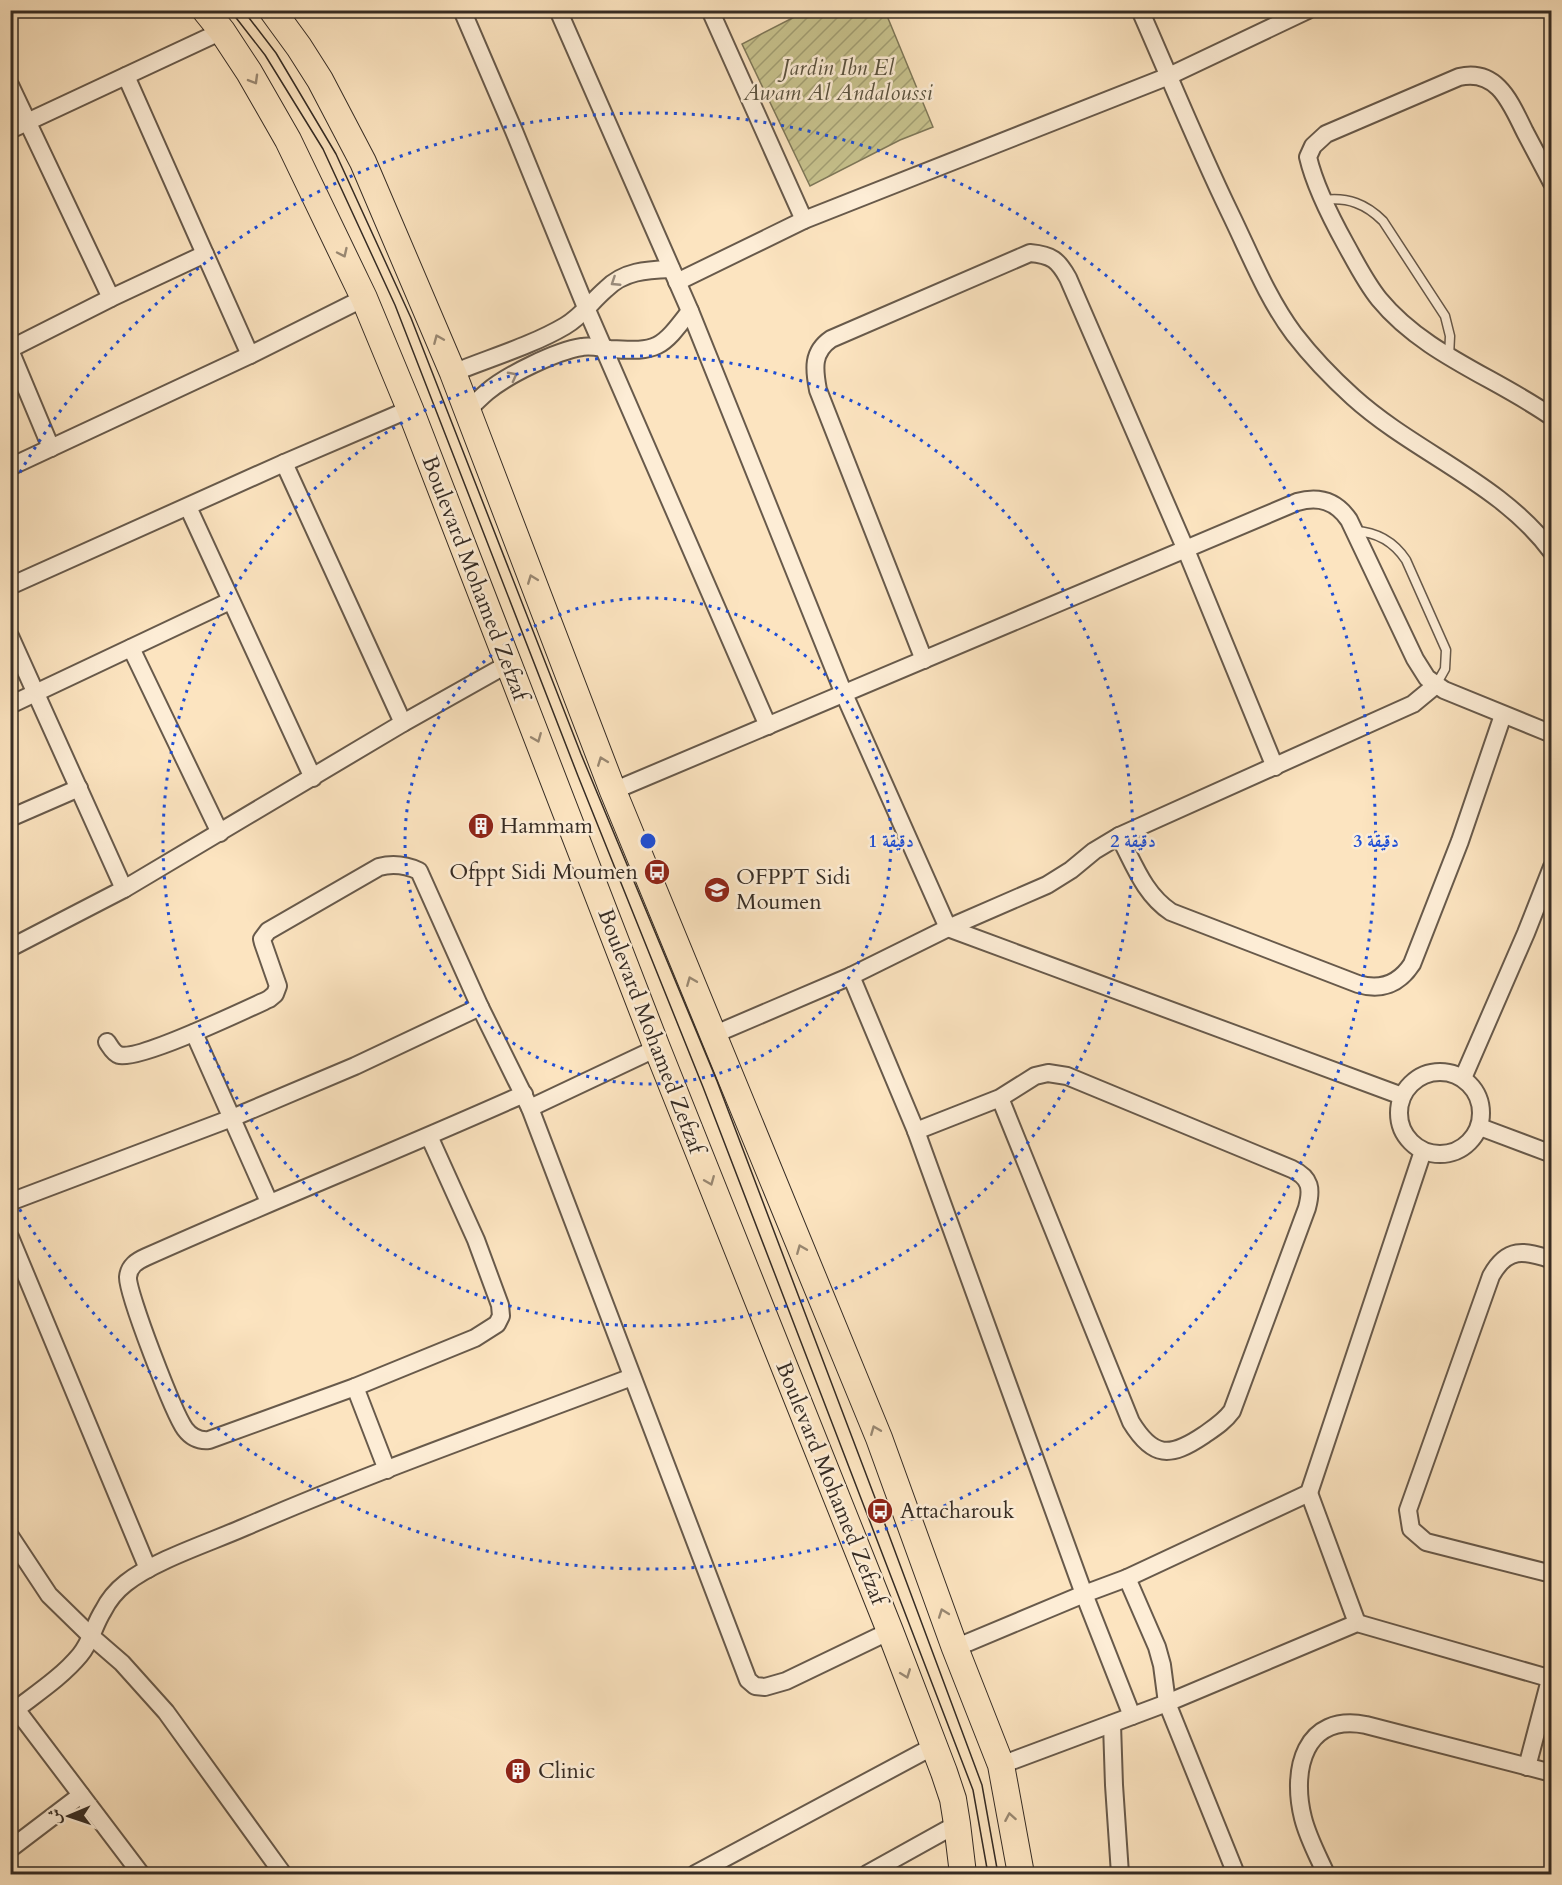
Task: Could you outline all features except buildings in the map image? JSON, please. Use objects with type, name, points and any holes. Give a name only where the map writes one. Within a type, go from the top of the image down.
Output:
[{"type":"main road","name":"Boulevard Mohamed Zefzaf","points":[[205,10],[222,30],[249,72],[288,140],[364,298],[410,409],[657,1048],[934,1746],[953,1799],[963,1875]]},
{"type":"main road","points":[[272,10],[320,80],[363,162],[453,373],[614,791],[879,1438],[955,1648],[1001,1765],[1021,1875]]},
{"type":"street","points":[[462,10],[603,348],[768,726]]},
{"type":"street","points":[[558,10],[690,312],[844,694],[948,928],[1402,1096]]},
{"type":"street","points":[[710,10],[804,220]]},
{"type":"street","points":[[1140,10],[1200,150],[1266,287],[1294,333],[1332,376],[1377,417],[1501,501],[1535,531],[1551,552]]},
{"type":"street","points":[[453,373],[555,331],[577,319],[606,288],[618,279],[642,270],[674,275],[804,220],[1169,76],[1308,10]]},
{"type":"street","points":[[10,130],[222,30]]},
{"type":"street","points":[[1547,409],[1449,357],[1409,329],[1380,300],[1350,253],[1324,200],[1308,157],[1312,146],[1326,134],[1459,77],[1478,75],[1493,82],[1506,95],[1551,183]]},
{"type":"street","points":[[126,76],[250,355]]},
{"type":"street","points":[[10,85],[111,298]]},
{"type":"street","points":[[924,660],[818,390],[815,371],[817,358],[821,346],[831,339],[1030,253],[1046,254],[1060,263],[1068,278],[1186,550],[1275,766]]},
{"type":"street","points":[[51,448],[10,350],[111,298],[205,254]]},
{"type":"street","points":[[10,467],[250,355],[364,298]]},
{"type":"street","points":[[467,411],[500,383],[550,358],[580,347],[643,350],[658,347],[666,341],[690,312]]},
{"type":"street","points":[[10,586],[410,409]]},
{"type":"street","points":[[284,463],[403,723]]},
{"type":"street","points":[[614,791],[1307,499],[1317,499],[1336,505],[1343,512],[1355,531],[1415,659],[1427,678],[1436,685],[1551,734]]},
{"type":"street","points":[[188,507],[313,778]]},
{"type":"street","points":[[10,705],[230,601]]},
{"type":"street","points":[[10,636],[124,889]]},
{"type":"street","points":[[131,648],[220,833]]},
{"type":"street","points":[[10,948],[124,889],[403,723],[508,664]]},
{"type":"street","points":[[713,1035],[851,976],[948,928],[1047,885],[1119,836],[1413,705],[1436,685]]},
{"type":"street","points":[[1119,836],[1147,890],[1171,912],[1358,984],[1378,987],[1389,985],[1398,980],[1412,964],[1460,841],[1503,715]]},
{"type":"street","points":[[10,818],[79,788]]},
{"type":"street","points":[[107,1041],[115,1053],[128,1056],[194,1033],[269,999],[275,994],[278,986],[262,939],[268,931],[379,867],[388,864],[410,866],[419,871],[480,1007],[527,1101],[748,1680],[755,1686],[765,1687],[786,1681],[890,1631]]},
{"type":"street","points":[[1463,1078],[1526,933],[1551,867]]},
{"type":"street","points":[[851,976],[916,1131],[1084,1594],[1132,1716]]},
{"type":"street","points":[[10,1202],[232,1118],[355,1066],[480,1007]]},
{"type":"street","points":[[194,1033],[269,1202]]},
{"type":"street","points":[[429,1136],[476,1240],[501,1305],[501,1316],[495,1326],[475,1338],[355,1387],[209,1440],[204,1441],[193,1437],[181,1421],[153,1354],[131,1292],[128,1280],[129,1271],[134,1264],[269,1202],[429,1136],[527,1101],[657,1048]]},
{"type":"street","points":[[1450,1072],[1463,1078],[1473,1087],[1480,1099],[1482,1113],[1480,1127],[1473,1139],[1457,1151],[1437,1155],[1423,1151],[1407,1138],[1402,1128],[1399,1107],[1402,1096],[1408,1086],[1427,1073],[1450,1072]]},
{"type":"street","points":[[916,1131],[1000,1098],[1035,1076],[1048,1073],[1061,1075],[1292,1169],[1304,1176],[1311,1189],[1307,1208],[1232,1411],[1222,1423],[1185,1448],[1169,1451],[1153,1447],[1138,1434],[1131,1422],[1000,1098]]},
{"type":"street","points":[[1480,1127],[1551,1154]]},
{"type":"street","points":[[1357,1623],[1309,1493],[1423,1151]]},
{"type":"street","points":[[10,1236],[148,1569]]},
{"type":"street","points":[[1551,1260],[1529,1252],[1521,1252],[1505,1258],[1497,1265],[1491,1276],[1408,1510],[1411,1529],[1426,1542],[1551,1574]]},
{"type":"street","points":[[141,1875],[81,1795],[13,1712],[57,1677],[81,1654],[92,1637],[110,1599],[126,1583],[148,1569],[266,1518],[632,1377]]},
{"type":"street","points":[[355,1387],[387,1470]]},
{"type":"street","points":[[955,1648],[1127,1578],[1309,1493]]},
{"type":"street","points":[[10,1536],[49,1595],[122,1663],[166,1712],[283,1875]]},
{"type":"street","points":[[1127,1578],[1157,1647],[1167,1703],[1236,1875]]},
{"type":"street","points":[[1001,1765],[1167,1703],[1357,1623],[1551,1676],[1527,1767]]},
{"type":"street","points":[[1326,1875],[1305,1826],[1300,1805],[1299,1778],[1306,1749],[1314,1737],[1325,1729],[1345,1723],[1366,1725],[1551,1773]]},
{"type":"street","points":[[1112,1724],[1113,1785],[1120,1875]]},
{"type":"street","points":[[695,1875],[934,1746]]},
{"type":"street","points":[[10,1849],[81,1795]]},
{"type":"street","points":[[867,1875],[957,1824]]},
{"type":"street","points":[[897,1857],[898,1875]]},
{"type":"lane","points":[[1324,200],[1354,202],[1383,221],[1445,316],[1450,336],[1449,357]]},
{"type":"lane","points":[[1355,531],[1376,534],[1385,539],[1406,560],[1446,650],[1444,669],[1436,685]]},
{"type":"green space","name":"Jardin Ibn El Awam Al Andaloussi","points":[[808,10],[885,11],[933,127],[900,140],[810,186],[742,44]]},
{"type":"tram line","points":[[230,10],[265,55],[323,149],[395,305],[578,776],[703,1087],[973,1790],[988,1874]]},
{"type":"tram line","points":[[243,10],[276,53],[336,154],[411,318],[581,754],[717,1081],[880,1511],[982,1785],[998,1874]]},
{"type":"place","name":"Hammam","points":[[481,826]]},
{"type":"place","name":"Ofppt Sidi Moumen","points":[[657,872]]},
{"type":"place","name":"OFPPT Sidi Moumen","points":[[717,890]]},
{"type":"place","name":"Attacharouk","points":[[880,1511]]},
{"type":"place","name":"Clinic","points":[[518,1771]]}]
